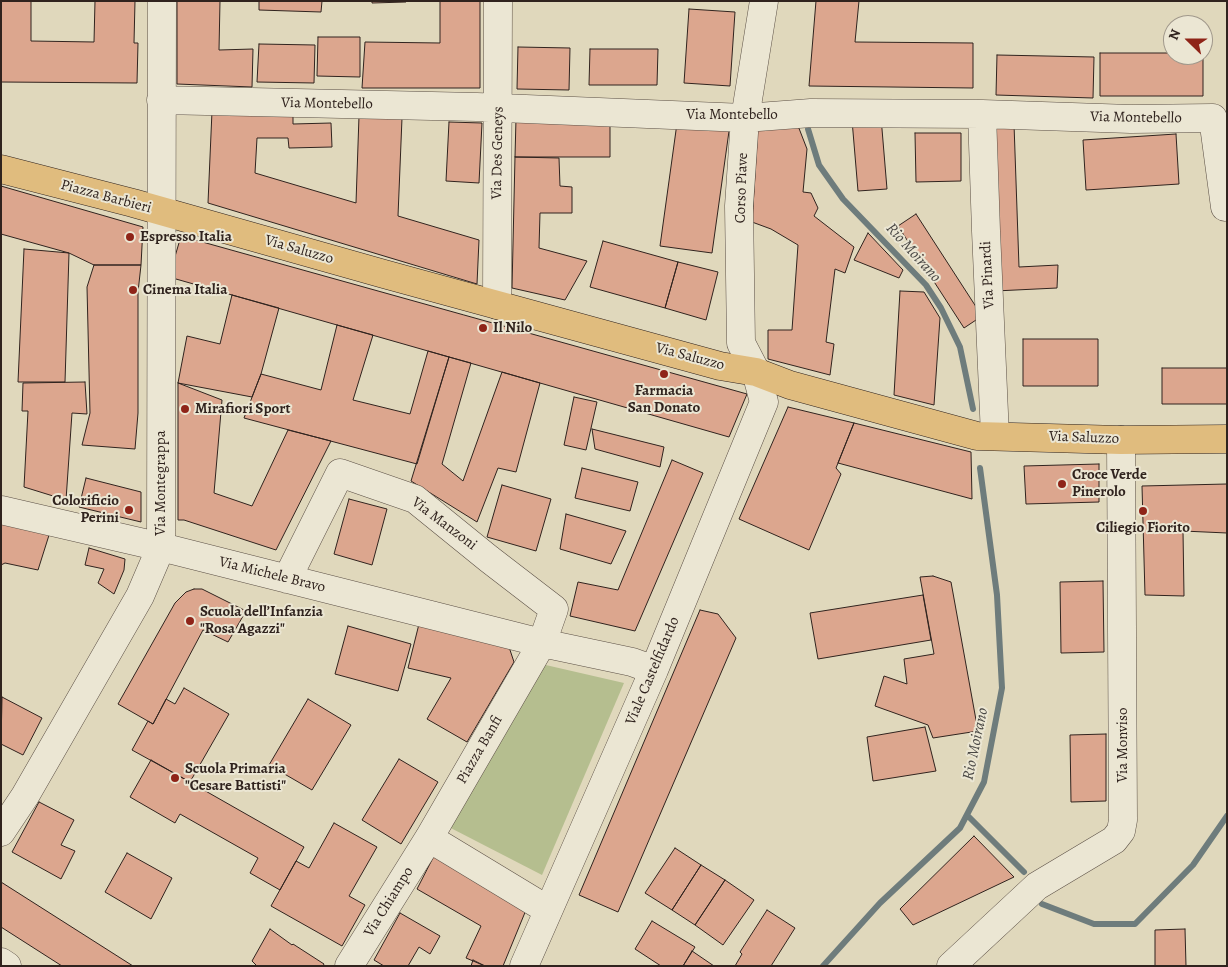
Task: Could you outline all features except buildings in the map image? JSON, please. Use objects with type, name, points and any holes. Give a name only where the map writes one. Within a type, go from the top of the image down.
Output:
[{"type":"main road","name":"Piazza Barbieri","points":[[1,169],[161,212]]},
{"type":"main road","name":"Via Saluzzo","points":[[161,212],[720,366],[756,372],[790,385],[977,436],[1121,440],[1227,439]]},
{"type":"street","name":"Piazza Barbieri","points":[[161,212],[162,1]]},
{"type":"street","name":"Via Des Geneys","points":[[497,305],[498,1]]},
{"type":"street","name":"Corso Piave","points":[[756,372],[741,343],[740,206],[745,118],[764,1]]},
{"type":"street","name":"Via Montebello","points":[[161,100],[498,108],[745,118],[811,113],[982,114],[1131,119],[1213,118],[1222,146],[1225,206]]},
{"type":"street","name":"Via Pinardi","points":[[982,114],[996,436]]},
{"type":"street","name":"Via Montegrappa","points":[[1,832],[30,787],[140,596],[161,547],[161,212]]},
{"type":"street","name":"Viale Castelfidardo","points":[[524,966],[654,670],[764,402],[756,372]]},
{"type":"street","name":"Via Monviso","points":[[951,966],[1037,886],[1114,840],[1121,832],[1123,810],[1121,440]]},
{"type":"street","name":"Via Manzoni","points":[[288,579],[340,473],[415,499],[554,609],[542,643]]},
{"type":"street","name":"Via Michele Bravo","points":[[1,510],[161,547],[542,643]]},
{"type":"street","points":[[542,643],[632,662],[654,670]]},
{"type":"street","name":"Piazza Banfi","points":[[429,838],[542,643]]},
{"type":"street","points":[[429,838],[548,910]]},
{"type":"street","name":"Via Chiampo","points":[[348,966],[429,838]]},
{"type":"street","points":[[1,962],[7,966]]},
{"type":"green space","points":[[537,663],[624,683],[542,875],[443,824]]},
{"type":"waterway","name":"Rio Moirano","points":[[808,129],[819,165],[843,199],[926,285],[941,308],[960,347],[973,409]]},
{"type":"waterway","name":"Rio Moirano","points":[[823,966],[880,903],[960,828],[984,782],[1002,688],[997,595],[980,468]]},
{"type":"waterway","points":[[967,815],[1024,872]]},
{"type":"waterway","points":[[1042,904],[1094,924],[1135,924],[1193,865],[1227,816]]},
{"type":"place","name":"Espresso Italia","points":[[130,237]]},
{"type":"place","name":"Cinema Italia","points":[[133,290]]},
{"type":"place","name":"Il Nilo","points":[[483,328]]},
{"type":"place","name":"Farmacia San Donato","points":[[664,374]]},
{"type":"place","name":"Mirafiori Sport","points":[[185,409]]},
{"type":"place","name":"Croce Verde Pinerolo","points":[[1062,484]]},
{"type":"place","name":"Colorificio Perini","points":[[129,510]]},
{"type":"place","name":"Ciliegio Fiorito","points":[[1143,511]]},
{"type":"place","name":"Scuola dell’Infanzia \"Rosa Agazzi\"","points":[[190,621]]},
{"type":"place","name":"Scuola Primaria \"Cesare Battisti\"","points":[[175,778]]}]
